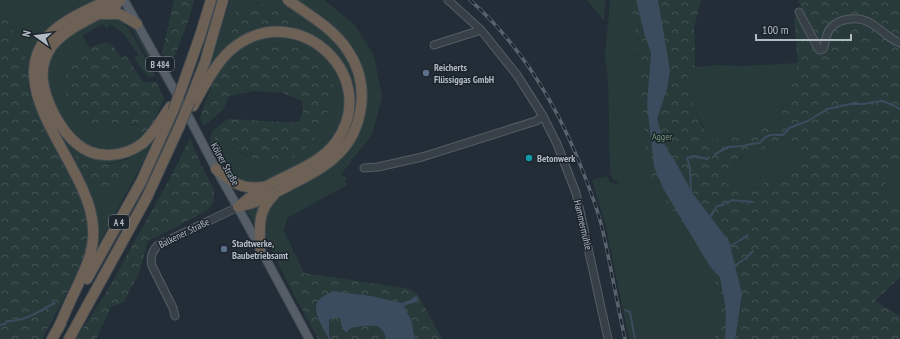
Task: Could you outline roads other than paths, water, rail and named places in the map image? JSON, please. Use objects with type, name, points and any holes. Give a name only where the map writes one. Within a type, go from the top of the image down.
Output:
[{"type":"highway","points":[[108,0],[78,26],[59,38],[48,53],[42,68],[43,85],[48,101],[69,137],[80,147],[95,154],[112,155],[128,152],[142,143],[171,109],[182,87],[211,0]]},
{"type":"highway","points":[[58,329],[90,258],[94,226],[90,207],[83,189],[38,105],[34,90],[32,72],[36,56],[48,36],[62,25],[97,8],[116,5],[120,0]]},
{"type":"highway","points":[[191,104],[223,0]]},
{"type":"highway","points":[[238,207],[253,204],[318,170],[340,153],[356,128],[360,113],[362,88],[359,74],[343,43],[328,29],[288,0]]},
{"type":"highway","points":[[97,8],[120,14],[137,24]]},
{"type":"highway","points":[[191,104],[226,55],[242,41],[260,33],[280,31],[300,34],[314,40],[331,54],[344,76],[349,96],[347,117],[340,136],[330,149],[323,156],[264,187],[238,207]]},
{"type":"highway","name":"A 4","points":[[68,339],[147,197],[191,104]]},
{"type":"highway","name":"A 4","points":[[52,339],[141,182],[171,109]]},
{"type":"highway","points":[[216,169],[232,182],[242,187],[264,187]]},
{"type":"highway","points":[[260,248],[261,214],[267,202],[276,192]]},
{"type":"main road","name":"Kölner Straße","points":[[124,0],[238,207],[308,339]]},
{"type":"street","name":"Hammermühle","points":[[448,0],[481,30],[517,74],[543,116],[557,144],[576,192],[608,339]]},
{"type":"street","points":[[799,12],[819,50],[823,49],[829,29],[844,19],[866,21],[873,24],[890,38],[900,43]]},
{"type":"street","points":[[434,45],[481,30]]},
{"type":"street","points":[[364,168],[378,167],[422,157],[536,121],[543,116]]},
{"type":"street","name":"Balkener Straße","points":[[175,316],[173,308],[152,266],[151,259],[153,252],[158,245],[238,207]]},
{"type":"water","name":"Agger","points":[[636,0],[658,0],[670,70],[667,89],[657,119],[666,148],[674,159],[691,191],[729,241],[742,294],[735,339],[725,339],[726,310],[720,277],[711,268],[664,190],[654,167],[647,104],[651,53]]},
{"type":"water","points":[[333,291],[372,296],[402,303],[417,296],[419,301],[404,306],[411,320],[415,339],[386,339],[382,330],[375,326],[354,328],[345,332],[341,325],[340,318],[332,318],[329,320],[329,335],[331,339],[329,339],[320,323],[316,312],[316,307],[318,301],[322,297]]},
{"type":"waterway","points":[[715,154],[728,147],[760,143],[770,135],[783,135],[789,128],[808,121],[827,109],[850,104],[863,104],[882,101],[900,109]]},
{"type":"waterway","points":[[691,192],[690,168],[687,158],[694,156],[707,159],[709,157]]},
{"type":"waterway","points":[[709,219],[717,206],[723,205],[732,200],[753,202]]},
{"type":"waterway","points":[[739,241],[748,235]]},
{"type":"waterway","points":[[729,247],[737,242]]},
{"type":"waterway","points":[[745,259],[753,251]]},
{"type":"waterway","points":[[733,267],[743,260]]},
{"type":"waterway","points":[[0,325],[5,324],[7,321],[26,318],[55,303]]},
{"type":"waterway","points":[[625,310],[630,312],[635,339]]},
{"type":"railway","points":[[470,0],[507,38],[524,59],[552,104],[575,152],[593,197],[599,218],[625,339]]},
{"type":"place","name":"Reicherts Flüssiggas GmbH","points":[[426,73]]},
{"type":"place","name":"Betonwerk","points":[[529,158]]},
{"type":"place","name":"Stadtwerke, Baubetriebsamt","points":[[224,249]]}]
